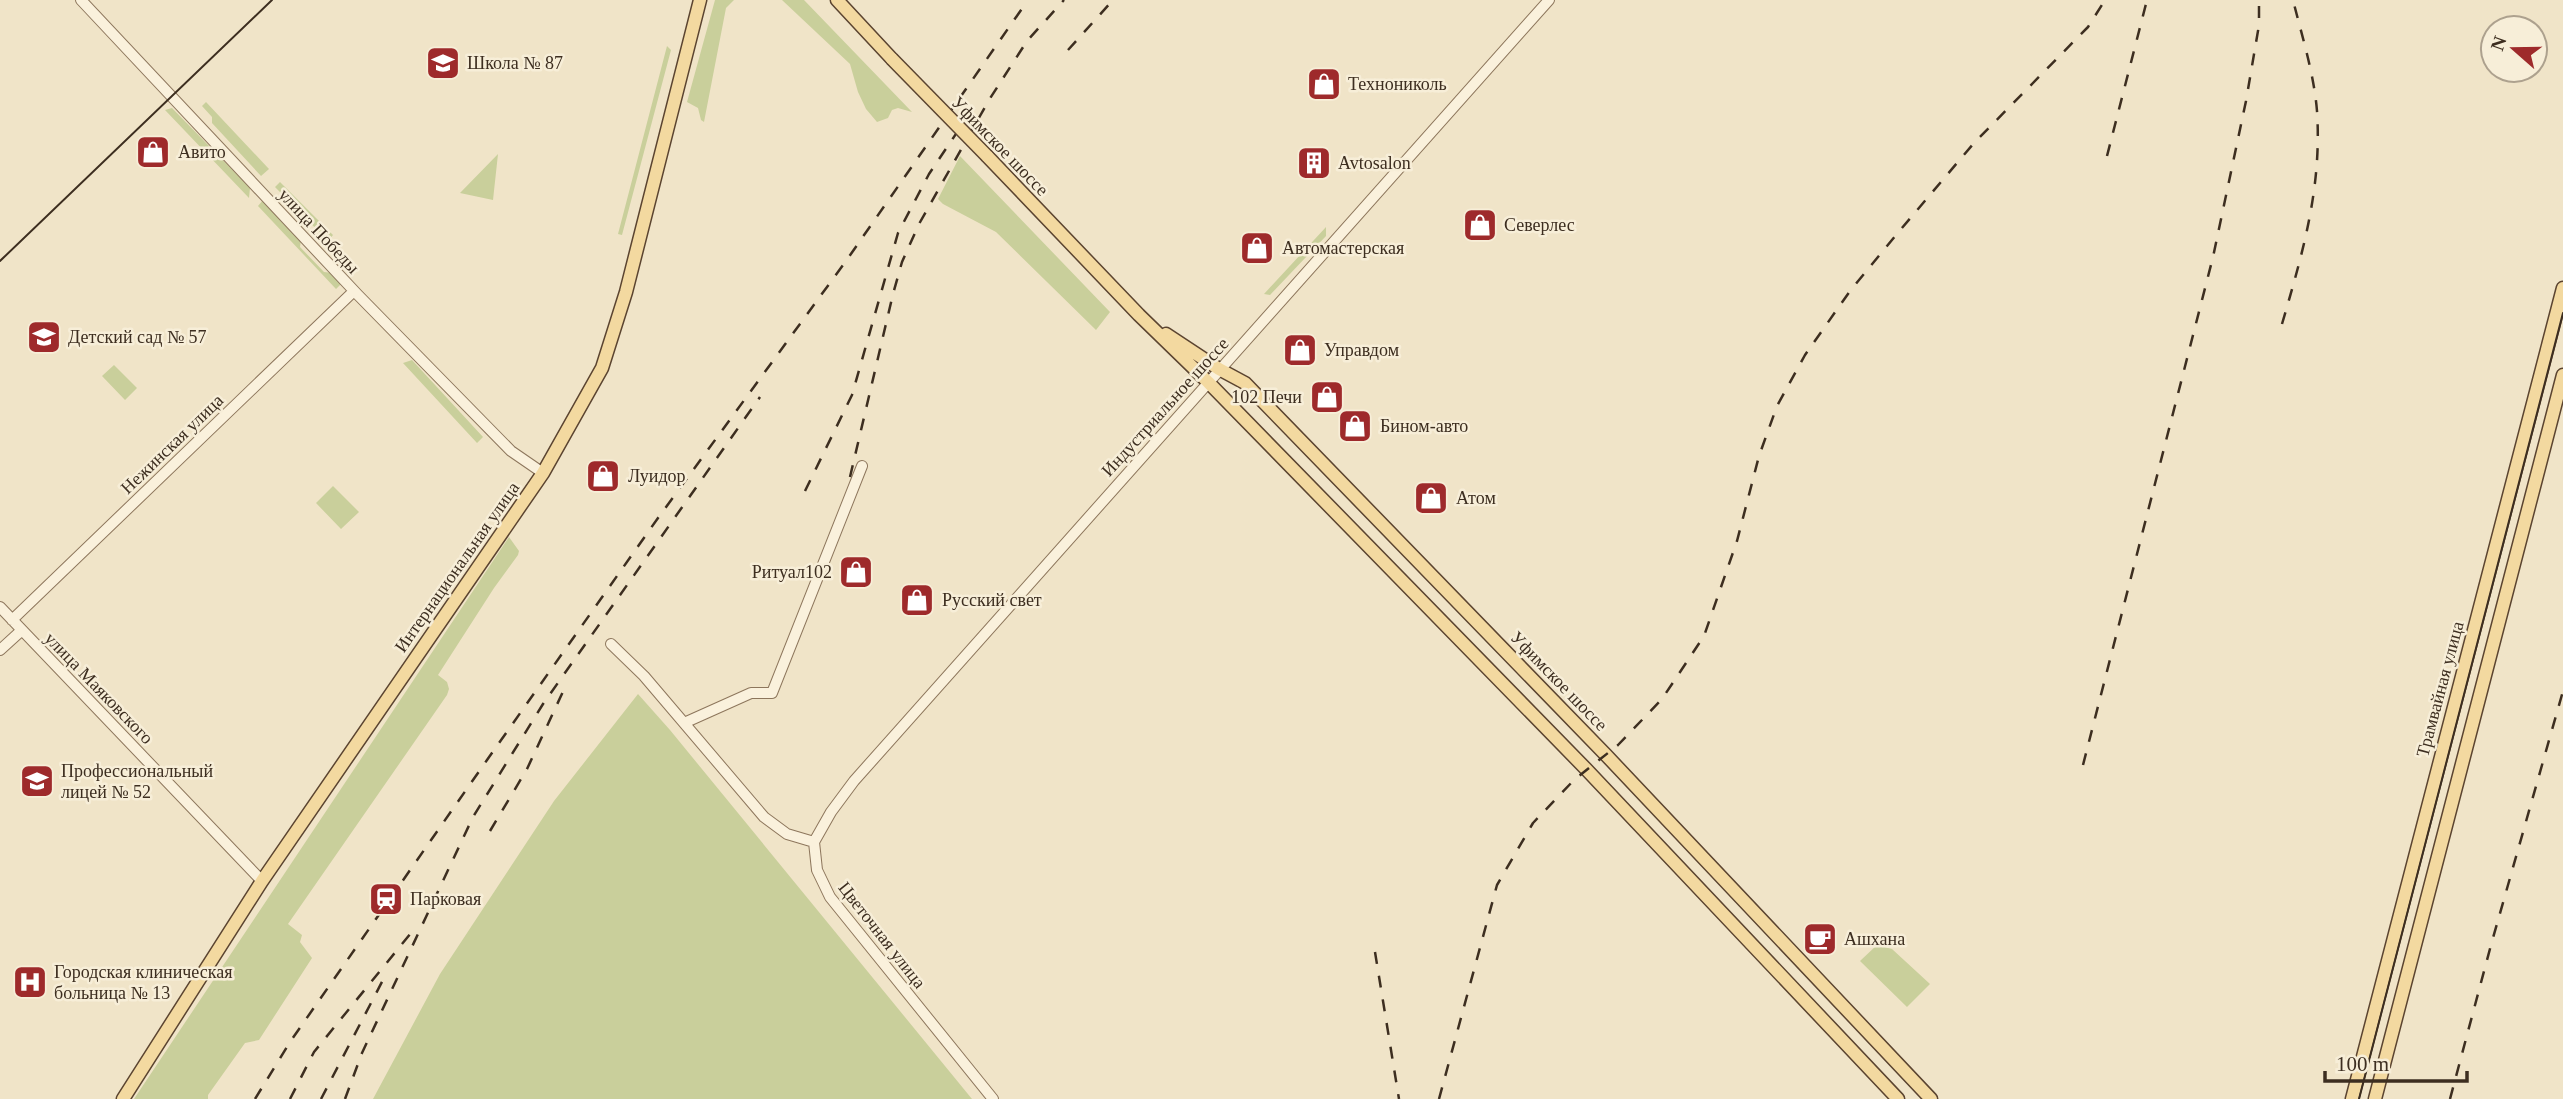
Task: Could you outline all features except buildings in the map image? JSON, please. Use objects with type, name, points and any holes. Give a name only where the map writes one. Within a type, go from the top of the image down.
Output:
[{"type":"main road","name":"Интернациональная улица","points":[[123,1099],[262,881],[543,473],[602,368],[626,292],[699,0]]},
{"type":"main road","name":"Уфимское шоссе","points":[[837,0],[1139,315],[1208,382],[1579,762],[1898,1099]]},
{"type":"main road","name":"Трамвайная улица","points":[[2352,1099],[2563,288]]},
{"type":"main road","name":"Уфимское шоссе","points":[[1139,315],[1219,369],[1245,383],[1606,755],[1931,1099]]},
{"type":"main road","points":[[2375,1099],[2563,375]]},
{"type":"street","name":"улица Победы","points":[[81,0],[354,291],[511,451],[543,473]]},
{"type":"street","name":"Индустриальное шоссе","points":[[814,842],[831,811],[854,781],[1549,0]]},
{"type":"street","name":"Нежинская улица","points":[[12,620],[354,291]]},
{"type":"street","points":[[684,723],[751,693],[772,693],[862,466]]},
{"type":"street","name":"улица Маяковского","points":[[0,607],[262,881]]},
{"type":"street","points":[[0,650],[22,630]]},
{"type":"street","points":[[611,644],[645,676],[764,817],[787,834],[814,842]]},
{"type":"street","name":"Цветочная улица","points":[[814,842],[817,870],[830,897],[993,1099]]},
{"type":"green space","points":[[715,0],[734,0],[726,8],[704,122],[698,108],[687,102]]},
{"type":"green space","points":[[782,0],[804,0],[912,112],[898,108],[892,110],[888,118],[877,122],[866,109],[858,92],[850,64]]},
{"type":"green space","points":[[667,46],[671,50],[622,235],[618,234]]},
{"type":"green space","points":[[206,102],[269,169],[261,176],[212,123],[212,117],[202,106]]},
{"type":"green space","points":[[172,108],[250,188],[249,198],[165,110]]},
{"type":"green space","points":[[498,154],[493,200],[460,193]]},
{"type":"green space","points":[[960,156],[1110,312],[1096,330],[996,232],[938,199]]},
{"type":"green space","points":[[280,182],[333,235],[328,241],[275,187]]},
{"type":"green space","points":[[263,200],[301,240],[300,247],[324,272],[333,273],[342,283],[336,289],[258,206]]},
{"type":"green space","points":[[1326,227],[1326,236],[1270,295],[1264,294]]},
{"type":"green space","points":[[412,360],[483,437],[477,443],[403,363]]},
{"type":"green space","points":[[114,365],[137,388],[125,400],[102,376]]},
{"type":"green space","points":[[333,486],[359,512],[341,529],[316,503]]},
{"type":"green space","points":[[509,537],[519,551],[518,555],[438,675],[447,682],[447,695],[288,924],[302,935],[300,942],[312,958],[259,1040],[245,1043],[208,1095],[208,1099],[134,1099]]},
{"type":"green space","points":[[638,694],[972,1099],[373,1099],[440,974],[554,801]]},
{"type":"green space","points":[[1877,945],[1892,949],[1930,984],[1907,1007],[1860,961]]},
{"type":"tram line","points":[[0,261],[272,0]]},
{"type":"tram line","points":[[2359,1099],[2563,313]]},
{"type":"railway","points":[[255,1099],[290,1042],[487,760],[658,518],[846,261],[1028,0]]},
{"type":"railway","points":[[850,477],[893,294],[902,262],[919,224],[989,100],[1027,41],[1064,0]]},
{"type":"railway","points":[[1068,50],[1113,0]]},
{"type":"railway","points":[[1439,1099],[1497,885],[1533,823],[1574,780],[1618,745],[1662,699],[1704,636],[1737,541],[1759,456],[1777,406],[1805,355],[1850,291],[1896,235],[1974,143],[2088,27],[2105,0]]},
{"type":"railway","points":[[2107,156],[2147,0]]},
{"type":"railway","points":[[2083,765],[2213,257],[2246,101],[2259,25],[2259,0]]},
{"type":"railway","points":[[2282,324],[2309,219],[2318,139],[2313,83],[2293,0]]},
{"type":"railway","points":[[805,491],[852,395],[898,233],[929,174],[970,113]]},
{"type":"railway","points":[[345,1099],[362,1053],[473,817],[543,704],[760,397]]},
{"type":"railway","points":[[490,831],[527,769],[567,683]]},
{"type":"railway","points":[[2450,1099],[2563,691]]},
{"type":"railway","points":[[290,1099],[314,1052],[411,933]]},
{"type":"railway","points":[[1375,952],[1399,1099]]},
{"type":"railway","points":[[321,1099],[384,978]]},
{"type":"place","name":"Школа № 87","points":[[443,63]]},
{"type":"place","name":"Технониколь","points":[[1324,84]]},
{"type":"place","name":"Авито","points":[[153,152]]},
{"type":"place","name":"Avtosalon","points":[[1314,163]]},
{"type":"place","name":"Северлес","points":[[1480,225]]},
{"type":"place","name":"Автомастерская","points":[[1257,248]]},
{"type":"place","name":"Детский сад № 57","points":[[44,337]]},
{"type":"place","name":"Управдом","points":[[1300,350]]},
{"type":"place","name":"102 Печи","points":[[1327,397]]},
{"type":"place","name":"Бином-авто","points":[[1355,426]]},
{"type":"place","name":"Луидор","points":[[603,476]]},
{"type":"place","name":"Атом","points":[[1431,498]]},
{"type":"place","name":"Ритуал102","points":[[856,572]]},
{"type":"place","name":"Русский свет","points":[[917,600]]},
{"type":"place","name":"Профессиональный лицей № 52","points":[[37,781]]},
{"type":"place","name":"Парковая","points":[[386,899]]},
{"type":"place","name":"Ашхана","points":[[1820,939]]},
{"type":"place","name":"Городская клиническая больница № 13","points":[[30,982]]}]
